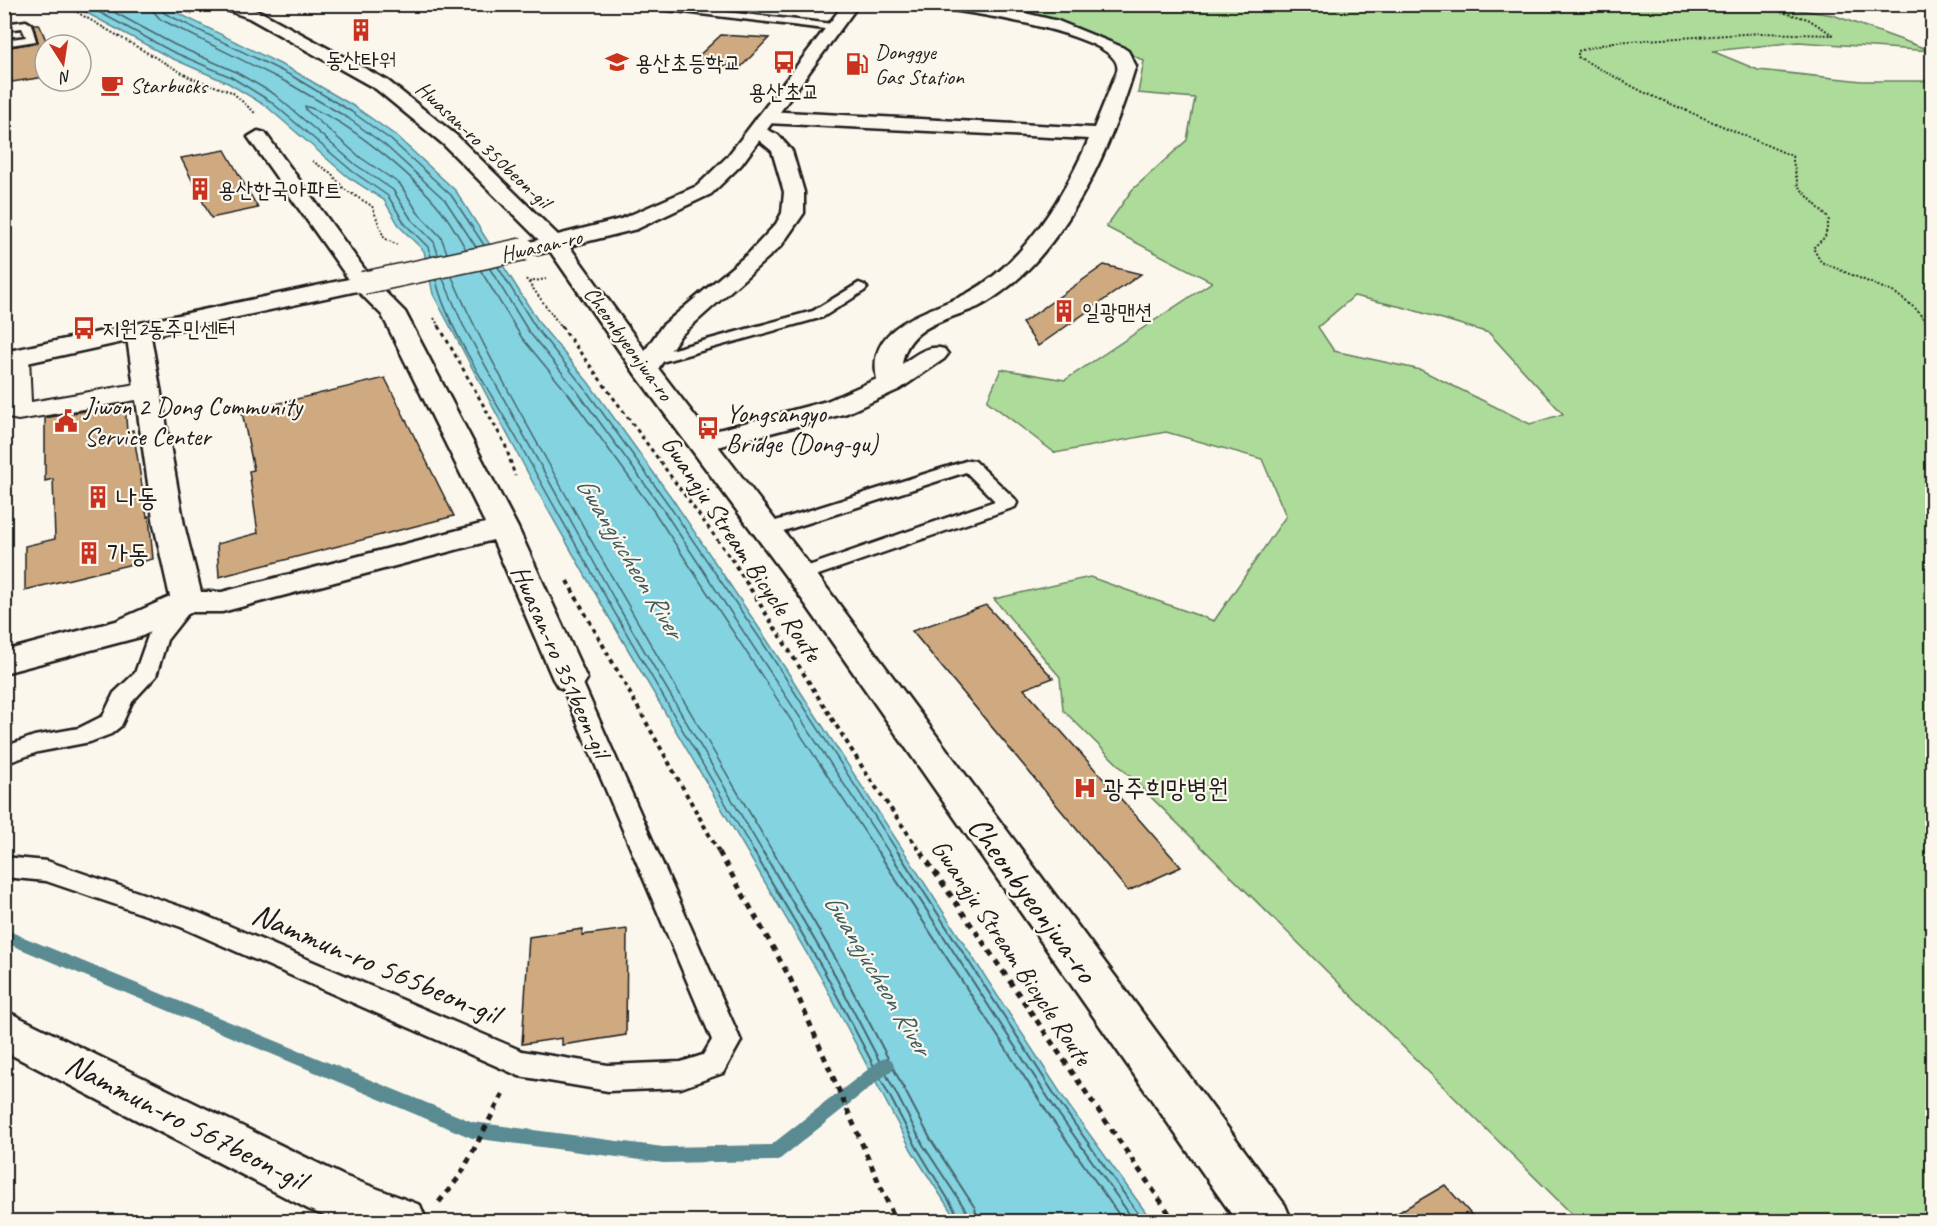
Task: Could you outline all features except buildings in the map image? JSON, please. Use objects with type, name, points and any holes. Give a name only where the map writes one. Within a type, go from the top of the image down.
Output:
[{"type":"street","name":"Hwasan-ro 350beon-gil","points":[[216,4],[255,15],[382,85],[450,140],[540,246]]},
{"type":"street","name":"Hwasan-ro","points":[[148,390],[18,412],[10,359],[540,246],[629,224],[685,201],[717,179],[762,124],[852,4]]},
{"type":"street","points":[[891,383],[887,371],[888,355],[914,324],[978,297],[1006,277],[1028,256],[1065,208],[1082,180],[1127,66],[1122,55],[1082,35],[1009,13],[940,4]]},
{"type":"street","points":[[762,124],[1101,134]]},
{"type":"street","points":[[650,364],[669,333],[757,257],[789,223],[796,197],[784,151],[762,124]]},
{"type":"street","name":"Hwasan-ro 351beon-gil","points":[[258,137],[363,283],[393,312],[503,528],[570,679]]},
{"type":"street","name":"Cheonbyeonjwa-ro","points":[[540,246],[572,263],[650,364],[702,442],[801,575],[1267,1221]]},
{"type":"street","points":[[138,331],[169,525],[188,602]]},
{"type":"street","points":[[702,442],[837,407],[891,383],[935,354]]},
{"type":"street","points":[[4,662],[128,629],[188,602],[222,602],[503,528]]},
{"type":"street","name":"Nammun-ro 567beon-gil","points":[[4,1029],[328,1193],[402,1221]]},
{"type":"lane","points":[[622,4],[833,27]]},
{"type":"lane","points":[[4,27],[26,24],[32,39],[5,41]]},
{"type":"lane","name":"Cheonbyeonjwa-ro","points":[[650,364],[818,314],[859,288]]},
{"type":"lane","points":[[767,530],[969,465],[1008,503],[801,575]]},
{"type":"lane","points":[[4,756],[34,744],[82,736],[103,728],[113,720],[122,698],[145,676],[157,638],[188,602]]},
{"type":"lane","name":"Hwasan-ro 351beon-gil","points":[[570,679],[727,1041],[720,1053]]},
{"type":"lane","name":"Nammun-ro 565beon-gil","points":[[4,867],[47,871],[190,920],[519,1063],[608,1078],[681,1075],[713,1064],[720,1053]]},
{"type":"path","points":[[174,4],[198,16]]},
{"type":"path","points":[[1750,4],[1808,19],[1833,35],[1761,33],[1613,42],[1578,51],[1578,57],[1643,92],[1792,156],[1798,186],[1829,219],[1824,237],[1813,248],[1821,262],[1895,294],[1916,309],[1932,329]]},
{"type":"path","name":"Gwangju Stream Bicycle Route","points":[[523,275],[576,343],[725,549],[866,773],[1175,1221]]},
{"type":"path","points":[[460,1176],[508,1085]]},
{"type":"path","points":[[837,1086],[896,1221]]},
{"type":"green space","points":[[1758,4],[1833,15],[1932,51],[1798,42],[1712,51],[1758,70],[1862,81],[1932,81],[1932,1221],[1579,1221],[1063,710],[1060,677],[994,599],[1090,577],[1214,621],[1286,516],[1262,459],[1166,432],[1055,453],[987,401],[1001,369],[1065,380],[1212,282],[1106,227],[1132,190],[1187,140],[1195,98],[1138,93],[1144,61],[1089,32],[1032,16],[1029,5]],"holes":[[[1354,296],[1406,308],[1489,333],[1563,414],[1530,424],[1421,370],[1334,351],[1318,327]]]},
{"type":"water","name":"Gwangjucheon River","points":[[72,5],[162,5],[294,71],[355,107],[395,135],[456,191],[540,324],[588,382],[671,497],[765,637],[1069,1106],[1152,1221],[957,1221],[912,1151],[819,974],[538,492],[433,294],[424,251],[400,227],[384,200],[348,177],[266,106],[228,83],[169,57]]},
{"type":"waterway","points":[[4,935],[472,1130],[663,1155],[774,1153],[886,1065]]},
{"type":"place","name":"동산타워","points":[[361,30]]},
{"type":"place","name":"용산초등학교","points":[[617,62]]},
{"type":"place","name":"용산초교","points":[[784,62]]},
{"type":"place","name":"Donggye Gas Station","points":[[857,64]]},
{"type":"place","name":"Starbucks","points":[[112,85]]},
{"type":"place","name":"용산한국아파트","points":[[200,189]]},
{"type":"place","name":"일광맨션","points":[[1064,311]]},
{"type":"place","name":"지원2동주민센터","points":[[84,328]]},
{"type":"place","name":"Jiwon 2 Dong Community Service Center","points":[[66,421]]},
{"type":"place","name":"Yongsangyo Bridge (Dong-gu)","points":[[708,428]]},
{"type":"place","name":"나동","points":[[98,497]]},
{"type":"place","name":"가동","points":[[89,553]]},
{"type":"place","name":"광주희망병원","points":[[1085,788]]}]
